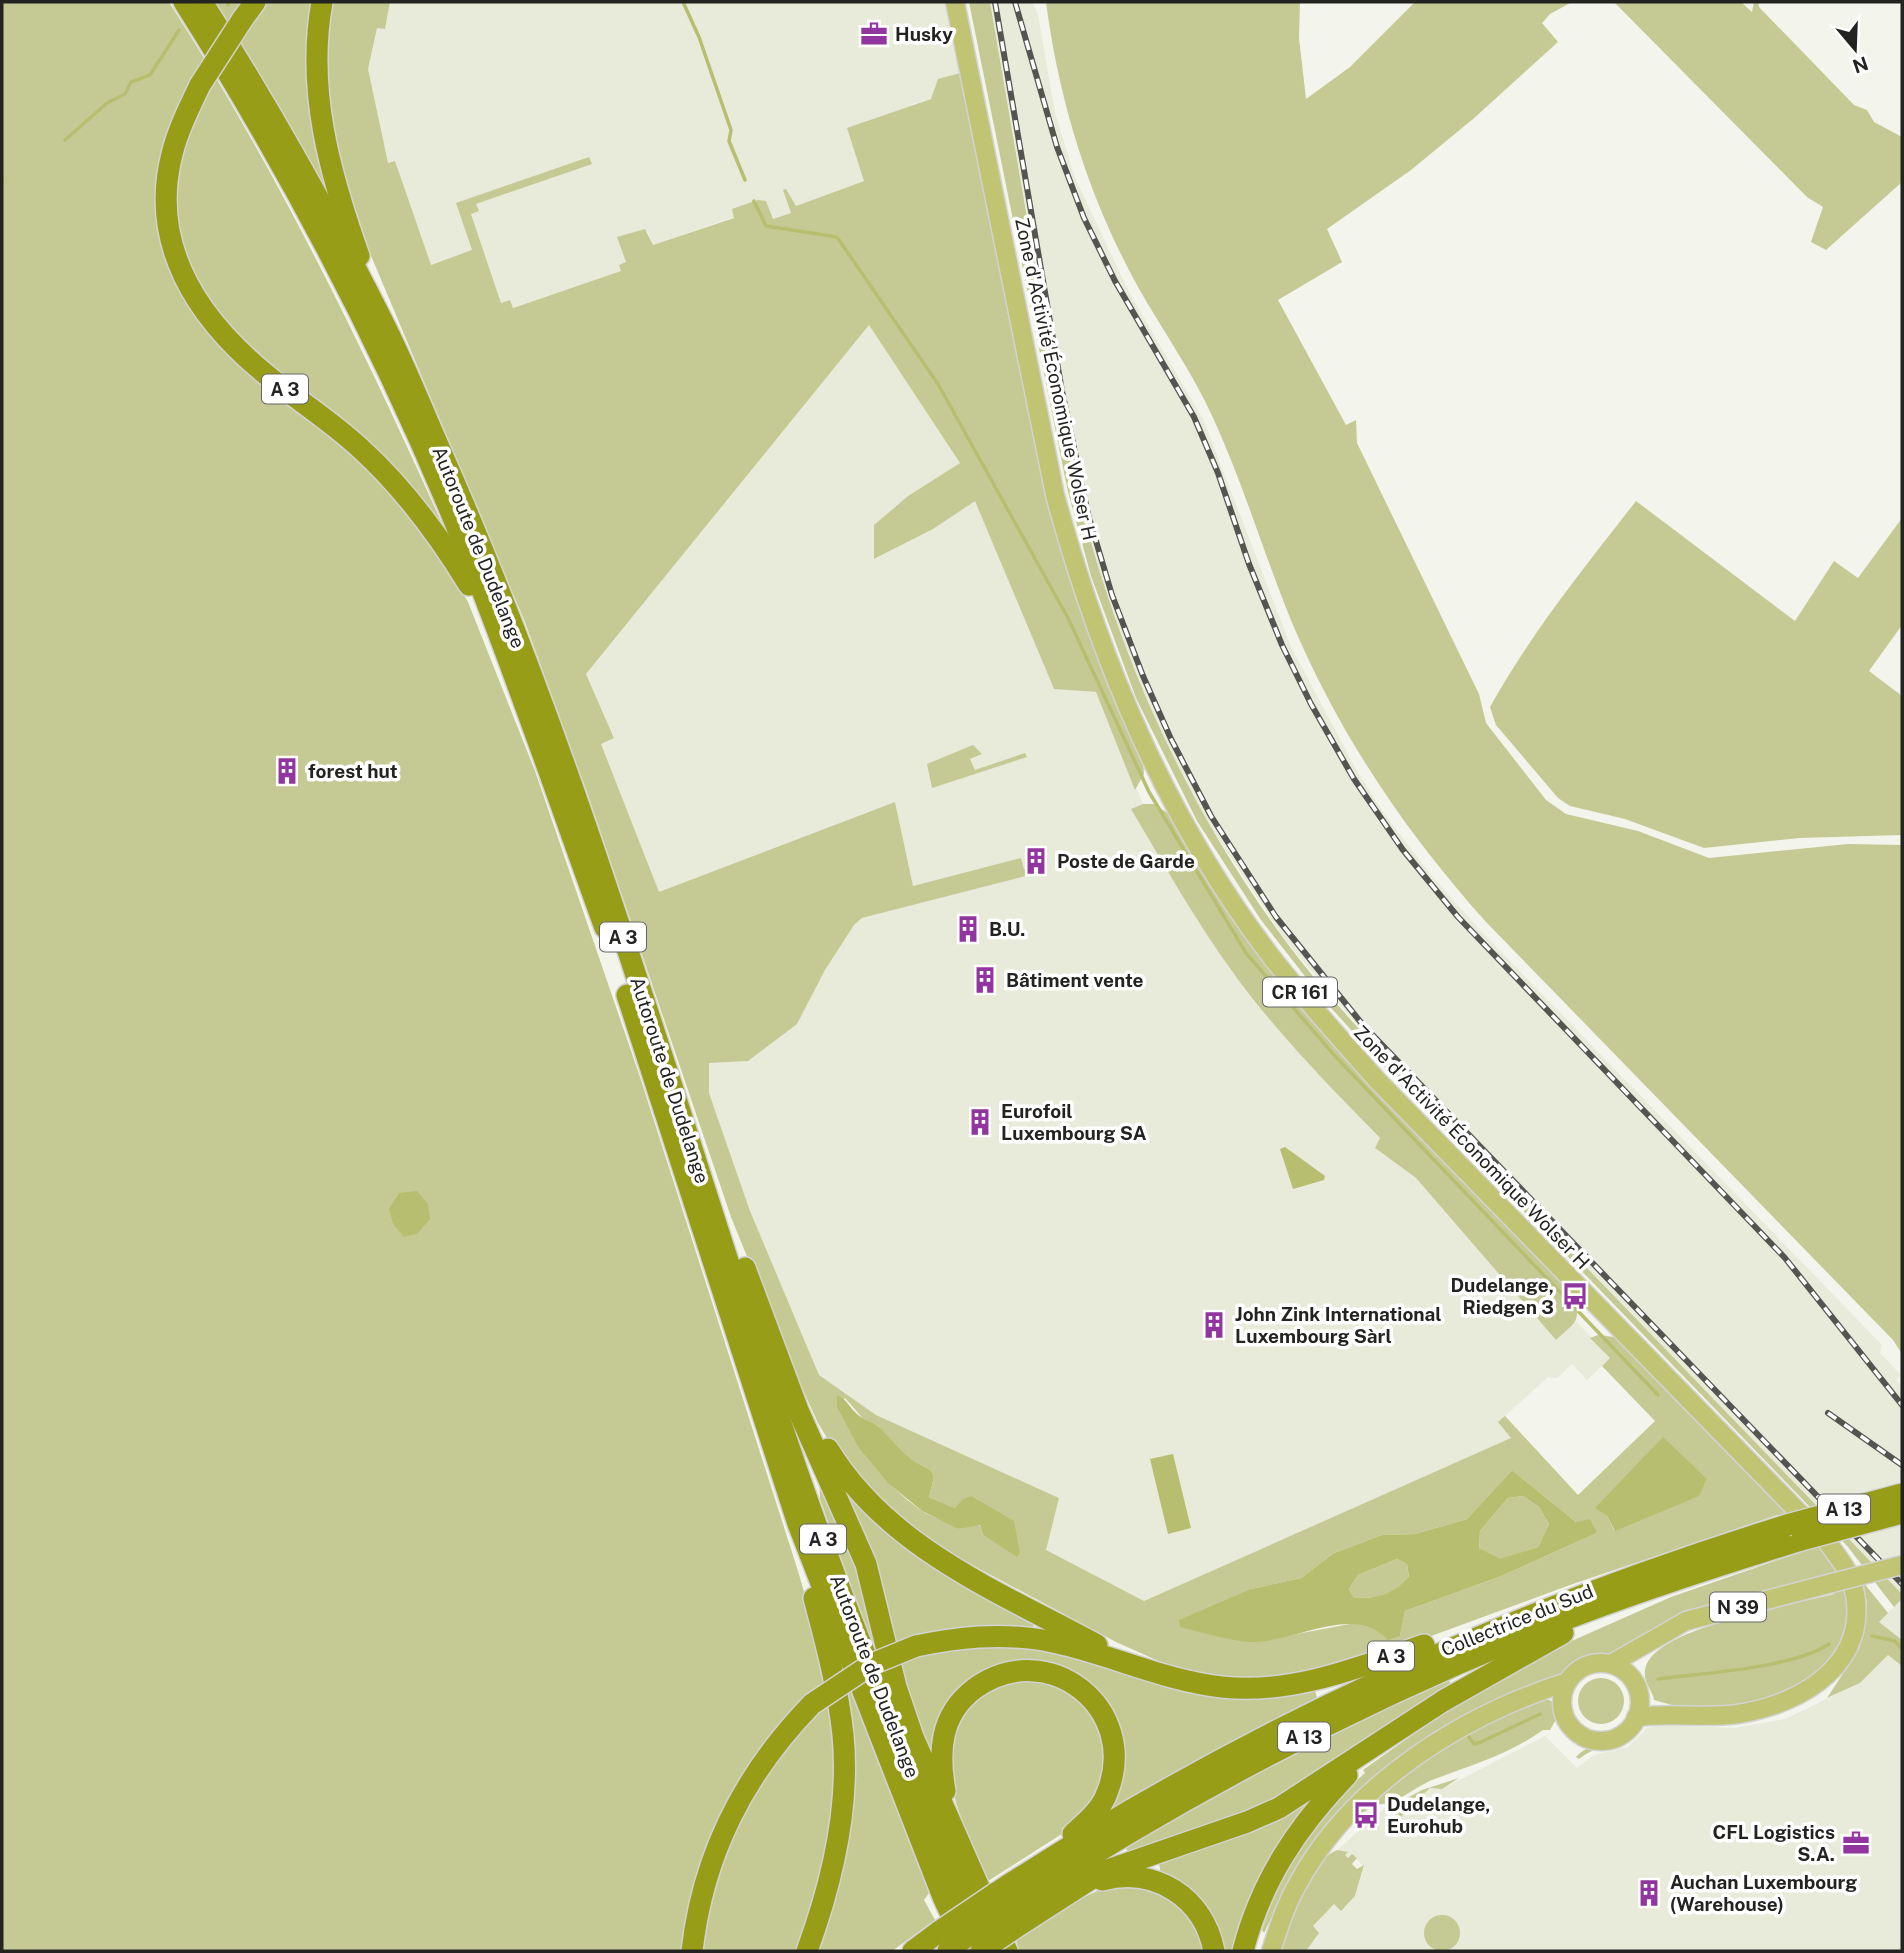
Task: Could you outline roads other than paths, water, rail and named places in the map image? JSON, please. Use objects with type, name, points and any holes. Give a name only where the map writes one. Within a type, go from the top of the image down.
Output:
[{"type":"highway","name":"Autoroute de Dudelange","points":[[184,2],[284,170],[387,372],[478,579],[613,952],[798,1524],[943,1897],[953,1947]]},
{"type":"highway","name":"Autoroute de Dudelange","points":[[202,2],[293,157],[383,321],[498,586],[561,756],[684,1118],[781,1423],[885,1712],[988,1951]]},
{"type":"highway","name":"A 3","points":[[255,2],[200,85],[178,135],[167,184],[167,218],[183,276],[200,308],[221,335],[359,447],[404,492],[440,538],[475,595],[507,657]]},
{"type":"highway","name":"A 3","points":[[322,2],[318,90],[326,148],[336,189],[383,321]]},
{"type":"highway","name":"A 3","points":[[684,1118],[798,1410],[858,1542],[875,1594],[905,1712],[1007,1951]]},
{"type":"highway","name":"A 3","points":[[781,1361],[837,1464],[858,1492],[884,1519],[915,1544],[971,1577],[1136,1666]]},
{"type":"highway","name":"Collectrice du Sud","points":[[953,1947],[1004,1911],[1187,1798],[1281,1748],[1464,1662],[1794,1532],[1902,1494]]},
{"type":"highway","name":"Collectrice du Sud","points":[[1004,1911],[1041,1863],[1265,1736],[1369,1683],[1516,1619],[1632,1575],[1794,1532],[1902,1513]]},
{"type":"highway","name":"A 3","points":[[798,1524],[806,1569],[834,1674],[843,1737],[839,1830],[828,1891],[807,1951]]},
{"type":"highway","points":[[1243,1951],[1253,1913],[1289,1843],[1325,1798],[1388,1737],[1443,1701],[1622,1599]]},
{"type":"highway","name":"A 3","points":[[692,1951],[699,1899],[728,1819],[761,1762],[812,1704],[872,1664],[916,1646],[953,1639],[1006,1636],[1062,1645],[1191,1683],[1225,1688],[1264,1687],[1340,1674],[1426,1644],[1516,1619]]},
{"type":"highway","name":"A 3","points":[[952,1824],[940,1752],[951,1713],[967,1695],[1000,1675],[1029,1670],[1059,1676],[1076,1684],[1101,1711],[1110,1730],[1114,1749],[1113,1774],[1107,1795],[1093,1816],[1041,1863]]},
{"type":"highway","name":"A 13","points":[[1067,1893],[1102,1872],[1133,1859],[1247,1822],[1279,1808],[1388,1737]]},
{"type":"highway","name":"A 13","points":[[982,1951],[1004,1911],[1105,1879],[1128,1876],[1163,1883],[1192,1905],[1205,1924],[1214,1951]]},
{"type":"highway","name":"A 13","points":[[913,1951],[953,1947]]},
{"type":"main road","name":"Zone d'Activité Économique Wolser H","points":[[955,2],[1055,495],[1077,575],[1123,702],[1151,762],[1190,834],[1229,897],[1312,1006],[1425,1130],[1825,1539],[1852,1583],[1854,1623],[1849,1644],[1825,1679],[1782,1704],[1757,1711],[1708,1716],[1652,1703],[1636,1687]]},
{"type":"main road","name":"N 39","points":[[1611,1664],[1686,1621],[1902,1565]]},
{"type":"main road","points":[[1567,1682],[1561,1702],[1567,1722],[1575,1731],[1597,1741],[1621,1735],[1636,1717],[1639,1656],[1649,1642]]},
{"type":"main road","points":[[1271,1951],[1284,1912],[1307,1868],[1363,1802],[1422,1753],[1458,1729],[1498,1707],[1567,1682],[1586,1666],[1611,1664]]},
{"type":"main road","name":"CR 161","points":[[1611,1664],[1636,1687]]},
{"type":"main road","points":[[1538,1691],[1561,1702]]},
{"type":"main road","name":"Zone d'Activité Économique Wolser H","points":[[1636,1717],[1686,1713]]},
{"type":"waterway","points":[[683,2],[699,37],[731,130],[729,141],[745,180]]},
{"type":"waterway","points":[[65,140],[107,103],[125,94],[131,82],[150,75],[179,30]]},
{"type":"waterway","points":[[754,201],[766,226],[837,237],[938,384],[1068,618],[1149,792],[1246,953],[1335,1056],[1658,1395]]},
{"type":"waterway","points":[[1872,1636],[1895,1641],[1902,1649]]},
{"type":"waterway","points":[[1658,1679],[1771,1664],[1794,1659],[1829,1644]]},
{"type":"waterway","points":[[1468,1736],[1474,1744],[1481,1742],[1540,1714]]},
{"type":"railway","points":[[995,2],[1062,391],[1088,514],[1112,595],[1143,676],[1171,739],[1211,816],[1276,917],[1363,1025],[1902,1584]]},
{"type":"railway","points":[[1015,2],[1057,147],[1084,218],[1115,281],[1194,417],[1218,473],[1249,564],[1282,645],[1311,704],[1354,779],[1403,850],[1458,917],[1785,1258],[1902,1405]]},
{"type":"railway","points":[[1828,1413],[1902,1465]]},
{"type":"place","name":"Husky","points":[[874,34]]},
{"type":"place","name":"forest hut","points":[[287,771]]},
{"type":"place","name":"Poste de Garde","points":[[1036,861]]},
{"type":"place","name":"B.U.","points":[[968,929]]},
{"type":"place","name":"Bâtiment vente","points":[[985,980]]},
{"type":"place","name":"Eurofoil Luxembourg SA","points":[[980,1122]]},
{"type":"place","name":"Dudelange, Riedgen 3","points":[[1575,1296]]},
{"type":"place","name":"John Zink International Luxembourg Sàrl","points":[[1214,1325]]},
{"type":"place","name":"Dudelange, Eurohub","points":[[1366,1815]]},
{"type":"place","name":"CFL Logistics S.A.","points":[[1856,1843]]},
{"type":"place","name":"Auchan Luxembourg (Warehouse)","points":[[1649,1893]]}]
